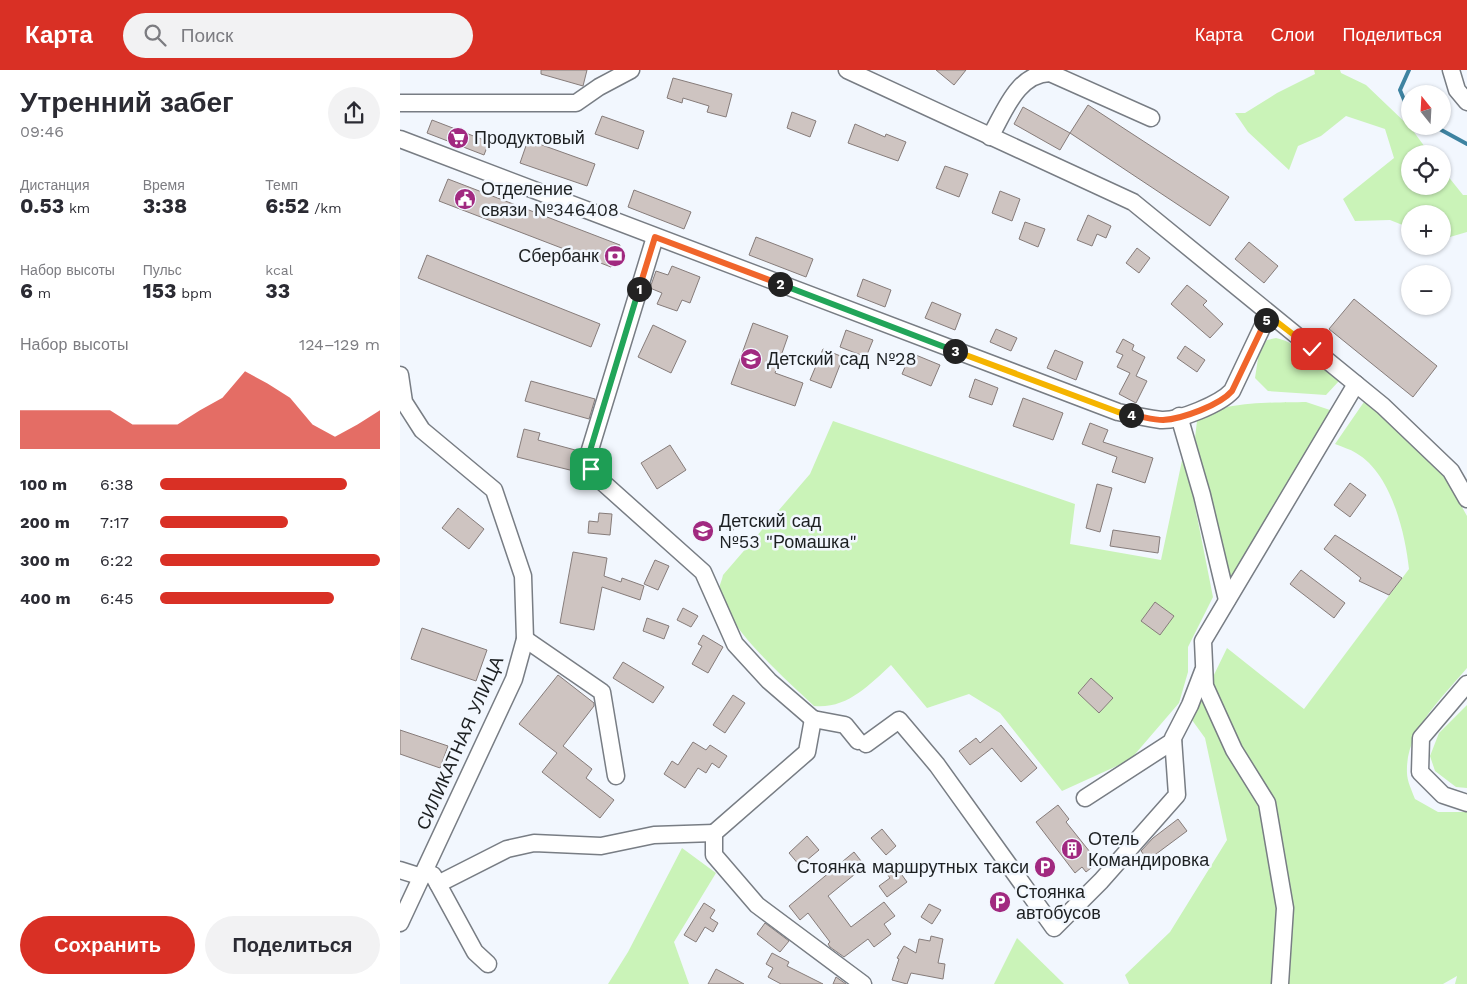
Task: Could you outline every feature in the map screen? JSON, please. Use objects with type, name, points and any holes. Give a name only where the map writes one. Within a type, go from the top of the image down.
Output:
[{"type":"street","points":[[400,103],[576,103],[599,87],[631,70]]},
{"type":"street","points":[[847,70],[1132,202],[1268,315],[1383,406],[1451,472],[1467,499]]},
{"type":"street","points":[[1451,70],[1457,90],[1467,102]]},
{"type":"street","points":[[990,137],[1017,89],[1029,78],[1040,74],[1050,73],[1151,118]]},
{"type":"street","points":[[400,140],[1118,412],[1163,420],[1200,410],[1225,399],[1232,391],[1268,315]]},
{"type":"street","points":[[655,237],[589,454],[591,469],[703,572],[735,644],[769,681],[813,719],[845,725],[862,742],[899,720],[937,765],[1054,928],[1101,881],[1177,795],[1173,742],[1204,669]]},
{"type":"street","name":"СИЛИКАТНАЯ УЛИЦА","points":[[400,376],[404,402],[422,430],[494,490],[523,576],[525,639],[514,679],[400,923]]},
{"type":"street","points":[[1280,984],[1285,908],[1267,804],[1234,750],[1205,686],[1203,641],[1356,384]]},
{"type":"street","points":[[1179,416],[1202,495],[1227,600]]},
{"type":"street","points":[[525,639],[602,692],[616,776]]},
{"type":"street","points":[[1467,684],[1421,738],[1420,772],[1443,795],[1467,803]]},
{"type":"street","points":[[438,884],[507,849],[534,843],[601,846],[654,835],[714,833],[806,752],[813,719]]},
{"type":"street","points":[[1085,798],[1173,742]]},
{"type":"street","points":[[714,833],[714,856],[757,905],[863,984]]},
{"type":"street","points":[[429,862],[438,884],[474,952],[488,964]]},
{"type":"street","points":[[400,870],[422,877]]},
{"type":"green space","points":[[1314,70],[1340,70],[1341,73],[1366,85],[1401,118],[1401,135],[1416,135],[1423,145],[1401,145],[1401,195],[1451,195],[1451,180],[1463,195],[1467,195],[1467,232],[1451,237],[1451,205],[1401,205],[1401,224],[1390,220],[1355,221],[1343,199],[1394,158],[1385,129],[1346,116],[1321,136],[1298,146],[1289,170],[1248,132],[1235,113],[1245,113],[1277,93],[1315,74]]},
{"type":"green space","points":[[1276,338],[1302,350],[1339,381],[1326,395],[1268,391],[1255,378],[1259,352],[1267,340]]},
{"type":"green space","points":[[1366,399],[1445,477],[1467,516],[1467,668],[1437,703],[1419,729],[1412,743],[1407,773],[1415,799],[1438,812],[1467,812],[1467,984],[1455,984],[1457,976],[1443,984],[1129,984],[1125,975],[1170,932],[1227,840],[1205,738],[1192,720],[1227,648],[1304,709],[1409,569],[1400,521],[1387,489],[1368,462],[1354,452],[1335,444]]},
{"type":"green space","points":[[1306,402],[1330,410],[1329,419],[1236,572],[1230,576],[1195,438],[1197,421],[1219,409],[1233,406]]},
{"type":"green space","points":[[833,421],[1075,504],[1070,544],[1161,560],[1184,451],[1213,597],[1188,647],[1188,672],[1179,703],[1130,760],[1062,791],[1000,713],[969,694],[927,708],[891,665],[865,688],[847,700],[826,706],[814,706],[759,652],[733,620],[724,605],[719,587],[723,575],[810,474]]},
{"type":"green space","points":[[1467,705],[1467,788],[1456,787],[1435,771],[1430,756],[1439,733]]},
{"type":"green space","points":[[682,848],[716,873],[674,942],[689,984],[608,984],[628,952]]},
{"type":"green space","points":[[1017,938],[1064,984],[994,984]]},
{"type":"building","points":[[541,70],[587,70],[583,86],[541,74]]},
{"type":"building","points":[[936,70],[966,70],[954,85]]},
{"type":"building","points":[[673,78],[732,94],[726,117],[707,112],[709,106],[683,98],[682,103],[667,98]]},
{"type":"building","points":[[1088,105],[1229,197],[1210,226],[1070,133]]},
{"type":"building","points":[[1023,107],[1070,133],[1060,150],[1014,124]]},
{"type":"building","points":[[792,112],[816,121],[810,137],[787,128]]},
{"type":"building","points":[[602,116],[644,131],[638,149],[595,134]]},
{"type":"building","name":"Продуктовый","points":[[432,120],[489,142],[484,155],[427,133]]},
{"type":"building","points":[[855,124],[885,137],[886,134],[906,142],[898,161],[848,143]]},
{"type":"building","points":[[528,140],[595,164],[587,186],[520,163]]},
{"type":"building","points":[[945,166],[968,174],[959,197],[936,188]]},
{"type":"building","points":[[448,179],[620,245],[611,267],[439,201]]},
{"type":"building","points":[[634,190],[691,212],[684,229],[628,207]]},
{"type":"building","points":[[1000,191],[1020,199],[1012,221],[992,213]]},
{"type":"building","points":[[1088,215],[1111,226],[1106,238],[1097,234],[1092,246],[1077,240]]},
{"type":"building","points":[[1025,222],[1045,229],[1038,247],[1019,239]]},
{"type":"building","points":[[756,237],[813,259],[806,277],[749,255]]},
{"type":"building","points":[[1249,242],[1278,266],[1264,283],[1235,259]]},
{"type":"building","points":[[1137,248],[1150,258],[1139,273],[1126,263]]},
{"type":"building","points":[[427,255],[600,324],[591,347],[418,278]]},
{"type":"building","points":[[672,266],[700,277],[690,303],[682,300],[677,311],[657,304],[662,293],[650,288],[656,271],[668,275]]},
{"type":"building","points":[[863,279],[891,290],[885,307],[857,296]]},
{"type":"building","points":[[1187,285],[1207,301],[1203,305],[1223,324],[1210,338],[1171,304]]},
{"type":"building","points":[[1354,299],[1437,366],[1413,397],[1329,329]]},
{"type":"building","points":[[932,302],[961,314],[955,330],[925,318]]},
{"type":"building","points":[[753,323],[788,336],[775,373],[803,383],[795,406],[731,384]]},
{"type":"building","points":[[653,325],[686,341],[671,373],[638,357]]},
{"type":"building","points":[[996,329],[1017,338],[1011,351],[990,342]]},
{"type":"building","points":[[846,330],[873,340],[866,357],[840,347]]},
{"type":"building","points":[[1123,339],[1134,345],[1132,350],[1145,357],[1136,376],[1147,381],[1136,403],[1119,394],[1130,373],[1117,367],[1123,355],[1116,352]]},
{"type":"building","points":[[1185,346],[1205,360],[1197,372],[1177,358]]},
{"type":"building","points":[[823,349],[843,357],[831,388],[810,380]]},
{"type":"building","points":[[1055,350],[1083,362],[1076,380],[1047,368]]},
{"type":"building","points":[[911,353],[940,365],[931,386],[902,374]]},
{"type":"building","points":[[975,379],[998,388],[992,405],[969,397]]},
{"type":"building","points":[[531,381],[595,399],[589,419],[525,401]]},
{"type":"building","points":[[1023,398],[1063,413],[1053,440],[1013,426]]},
{"type":"building","points":[[1090,423],[1108,430],[1103,442],[1153,458],[1145,483],[1112,472],[1117,457],[1082,444]]},
{"type":"building","points":[[524,429],[540,433],[538,440],[579,451],[578,472],[517,457]]},
{"type":"building","points":[[670,445],[686,470],[657,489],[641,463]]},
{"type":"building","points":[[1350,483],[1366,495],[1350,517],[1334,505]]},
{"type":"building","points":[[1097,484],[1112,488],[1100,532],[1086,528]]},
{"type":"building","points":[[458,508],[484,529],[469,549],[442,528]]},
{"type":"building","points":[[599,513],[612,514],[610,535],[588,533],[589,521],[598,522]]},
{"type":"building","points":[[728,517],[737,522],[732,532],[723,527]]},
{"type":"building","points":[[1113,530],[1160,537],[1158,553],[1110,546]]},
{"type":"building","points":[[1335,535],[1402,578],[1389,595],[1359,581],[1361,578],[1324,549]]},
{"type":"building","points":[[573,552],[607,558],[604,576],[621,582],[622,578],[644,586],[640,600],[602,587],[594,630],[560,623]]},
{"type":"building","points":[[655,560],[669,566],[658,590],[644,584]]},
{"type":"building","points":[[1301,570],[1345,603],[1334,618],[1290,584]]},
{"type":"building","points":[[1155,602],[1174,616],[1160,635],[1141,621]]},
{"type":"building","points":[[683,608],[698,616],[691,627],[677,620]]},
{"type":"building","points":[[647,618],[669,626],[664,639],[643,631]]},
{"type":"building","points":[[422,628],[487,650],[476,681],[411,659]]},
{"type":"building","points":[[703,635],[723,647],[708,673],[692,664],[702,646],[698,644]]},
{"type":"building","points":[[623,662],[664,687],[653,703],[613,678]]},
{"type":"building","points":[[558,675],[594,703],[594,706],[563,746],[592,769],[586,778],[614,800],[600,818],[542,772],[557,753],[519,724]]},
{"type":"building","points":[[1091,678],[1113,698],[1099,713],[1078,693]]},
{"type":"building","points":[[733,695],[745,703],[725,733],[713,725]]},
{"type":"building","points":[[1001,725],[1037,768],[1021,782],[992,748],[970,765],[959,751],[976,738],[980,743]]},
{"type":"building","points":[[400,730],[448,746],[440,768],[400,754]]},
{"type":"building","points":[[693,742],[706,750],[710,745],[727,756],[719,768],[712,763],[706,773],[698,768],[685,788],[664,774],[672,761],[678,765]]},
{"type":"building","name":"Отель Командировка","points":[[1058,805],[1069,819],[1066,822],[1094,857],[1092,859],[1096,864],[1086,872],[1082,867],[1075,873],[1036,822]]},
{"type":"building","points":[[1178,819],[1187,831],[1148,860],[1141,851],[1153,838]]},
{"type":"building","points":[[882,829],[896,846],[886,855],[871,838]]},
{"type":"building","points":[[807,836],[819,850],[800,866],[789,853]]},
{"type":"building","points":[[854,852],[865,866],[828,896],[851,927],[884,902],[895,916],[884,924],[891,934],[874,947],[868,939],[844,957],[830,947],[828,944],[830,942],[808,913],[800,920],[789,906]]},
{"type":"building","points":[[894,864],[907,882],[887,897],[879,886],[890,878],[885,871]]},
{"type":"building","points":[[704,903],[715,910],[710,918],[718,923],[713,932],[705,927],[696,942],[684,935]]},
{"type":"building","points":[[929,904],[941,910],[932,924],[921,917]]},
{"type":"building","points":[[765,923],[789,941],[780,952],[757,934]]},
{"type":"building","points":[[931,936],[943,939],[938,963],[945,964],[943,979],[911,973],[907,984],[892,980],[899,959],[897,958],[904,946],[916,953],[919,939],[930,941]]},
{"type":"building","points":[[772,953],[789,962],[787,966],[823,984],[781,984],[768,977],[773,968],[766,964]]},
{"type":"building","points":[[716,969],[744,984],[708,984]]},
{"type":"building","points":[[836,977],[846,984],[833,984]]},
{"type":"waterway","points":[[1402,85],[1409,70]]},
{"type":"waterway","points":[[1401,88],[1401,92]]},
{"type":"waterway","points":[[1450,135],[1467,144]]},
{"type":"place","name":"Продуктовый","points":[[458,138]]},
{"type":"place","name":"Отделение связи №346408","points":[[465,199]]},
{"type":"place","name":"Сбербанк","points":[[615,256]]},
{"type":"place","name":"Детский сад №28","points":[[751,359]]},
{"type":"place","name":"Детский сад №53 \"Ромашка\"","points":[[703,531]]},
{"type":"place","name":"Отель Командировка","points":[[1072,849]]},
{"type":"place","name":"Стоянка маршрутных такси","points":[[1045,867]]},
{"type":"place","name":"Стоянка автобусов","points":[[1000,902]]},
{"type":"route","points":[[591,469],[589,454],[655,237],[1118,412],[1163,420],[1200,410],[1225,399],[1232,391],[1268,315],[1312,349]]}]
